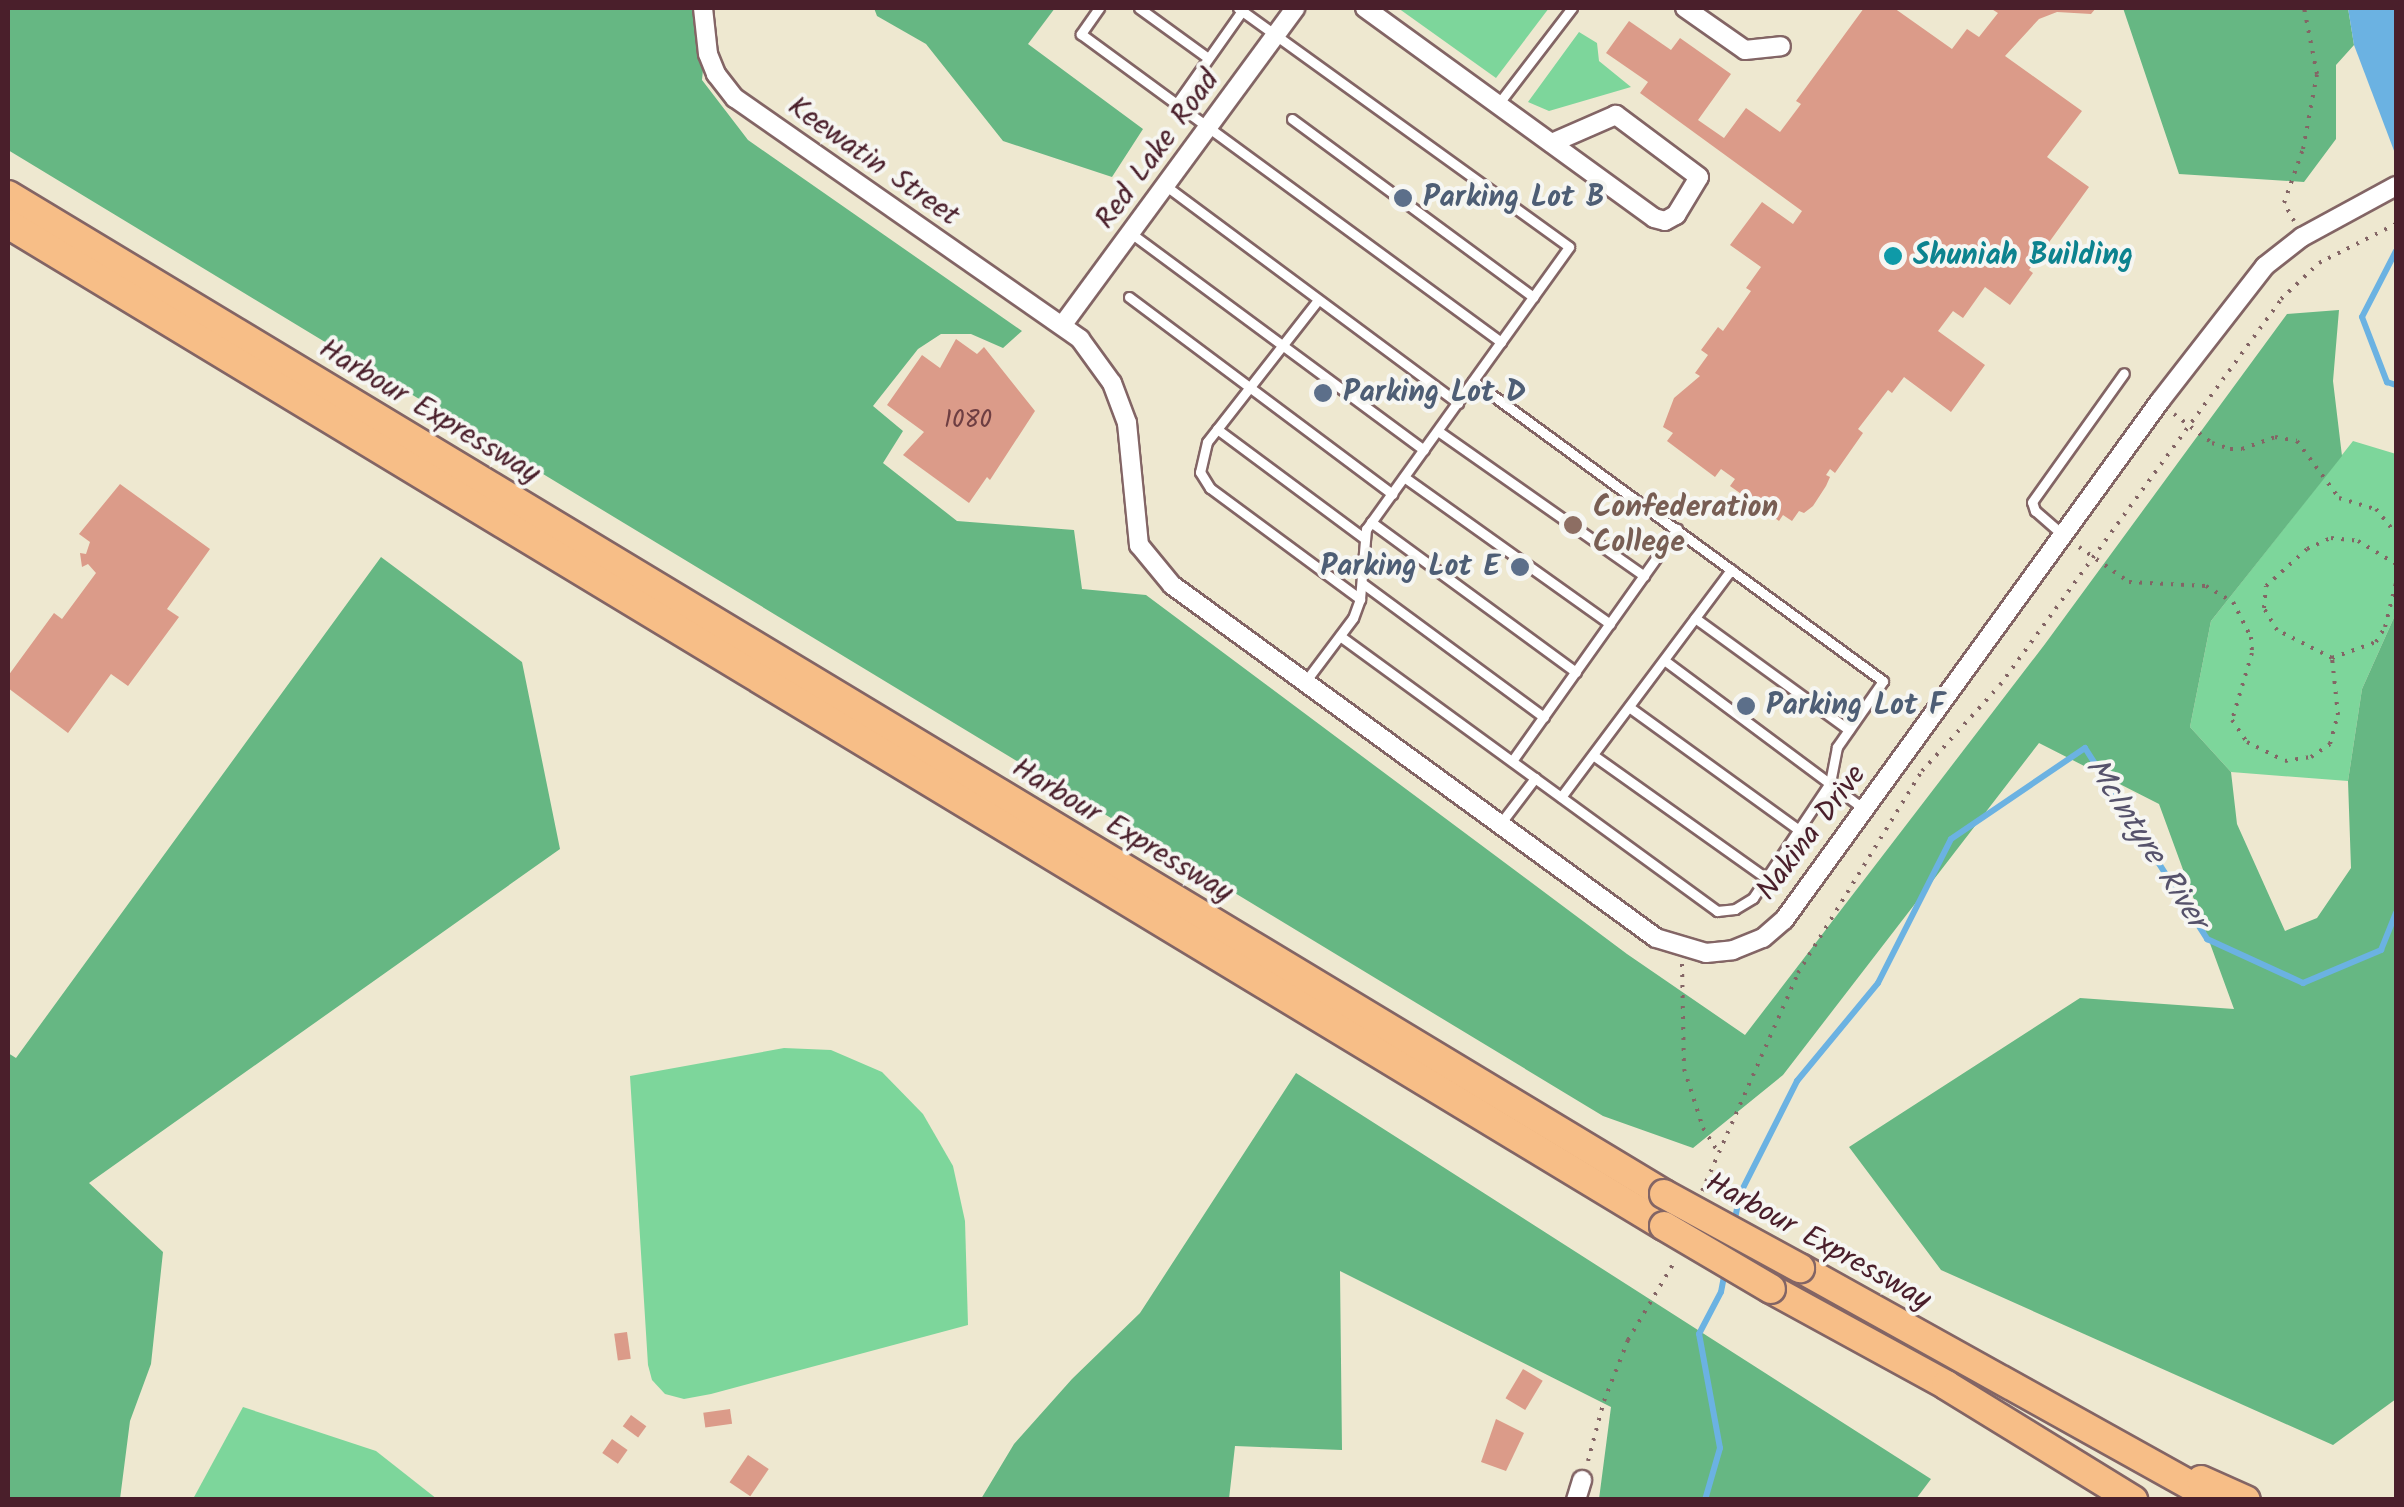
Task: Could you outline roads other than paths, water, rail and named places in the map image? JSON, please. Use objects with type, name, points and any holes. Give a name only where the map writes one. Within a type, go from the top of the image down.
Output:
[{"type":"main road","name":"Harbour Expressway","points":[[8,195],[1664,1194],[2216,1500]]},
{"type":"main road","name":"Harbour Expressway","points":[[8,224],[1664,1226],[1946,1385],[2133,1500]]},
{"type":"main road","points":[[2101,1436],[2246,1500]]},
{"type":"street","name":"Keewatin Street","points":[[703,8],[708,54],[716,74],[735,98],[1038,311],[1064,323]]},
{"type":"street","name":"Red Lake Road","points":[[1064,323],[1295,8]]},
{"type":"street","points":[[1364,8],[1654,218],[1664,221],[1676,216],[1699,176],[1628,120],[1616,115],[1552,143]]},
{"type":"street","points":[[1685,8],[1745,50],[1781,46]]},
{"type":"street","name":"Nakina Drive","points":[[1064,323],[1101,368],[1120,402],[1127,423],[1138,545],[1152,567],[1656,938],[1683,949],[1733,950],[1762,938],[1784,920],[2160,401],[2264,266],[2302,237],[2396,186]]},
{"type":"street","points":[[1576,1500],[1582,1480]]},
{"type":"lane","points":[[1099,8],[1081,34],[1501,342]]},
{"type":"lane","points":[[1140,8],[1208,58]]},
{"type":"lane","points":[[1499,104],[1572,8]]},
{"type":"lane","points":[[1177,103],[1240,9],[1569,247],[1372,522],[1364,538],[1360,599],[1340,636],[1304,682]]},
{"type":"lane","points":[[1292,119],[1533,297]]},
{"type":"lane","points":[[1166,186],[1458,403]]},
{"type":"lane","points":[[1132,234],[1424,450]]},
{"type":"lane","points":[[1128,297],[1392,494]]},
{"type":"lane","points":[[1318,300],[1200,457],[1204,484],[1360,599]]},
{"type":"lane","points":[[2063,536],[2035,511],[2032,502],[2124,373]]},
{"type":"lane","points":[[1340,636],[1708,908],[1727,912],[1743,906],[1830,784],[1837,746],[1883,682],[1474,382]]},
{"type":"lane","points":[[1217,430],[1364,538]]},
{"type":"lane","points":[[1438,430],[1644,576]]},
{"type":"lane","points":[[1404,477],[1610,624]]},
{"type":"lane","points":[[1372,522],[1576,672]]},
{"type":"lane","points":[[1512,761],[1677,529]]},
{"type":"lane","points":[[1561,798],[1732,570]]},
{"type":"lane","points":[[1362,583],[1544,717]]},
{"type":"lane","points":[[1696,618],[1849,730]]},
{"type":"lane","points":[[1664,660],[1865,810]]},
{"type":"lane","points":[[1629,707],[1799,830]]},
{"type":"lane","points":[[1593,755],[1766,878]]},
{"type":"lane","points":[[1500,824],[1535,778]]},
{"type":"water","points":[[2348,8],[2395,8],[2396,156],[2354,45]]},
{"type":"waterway","name":"McIntyre River","points":[[2396,251],[2362,317],[2387,382],[2396,385]]},
{"type":"waterway","name":"McIntyre River","points":[[1734,1224],[1740,1194],[1797,1081],[1878,983],[1951,839],[2085,748],[2207,939],[2303,983],[2381,950],[2396,913]]},
{"type":"waterway","name":"McIntyre River","points":[[1705,1500],[1720,1448],[1699,1334],[1721,1292],[1725,1271]]},
{"type":"place","name":"Parking Lot B","points":[[1403,198]]},
{"type":"place","name":"Shuniah Building","points":[[1893,256]]},
{"type":"place","name":"Parking Lot D","points":[[1323,393]]},
{"type":"place","name":"Confederation College","points":[[1573,525]]},
{"type":"place","name":"Parking Lot E","points":[[1520,567]]},
{"type":"place","name":"Parking Lot F","points":[[1746,706]]}]
